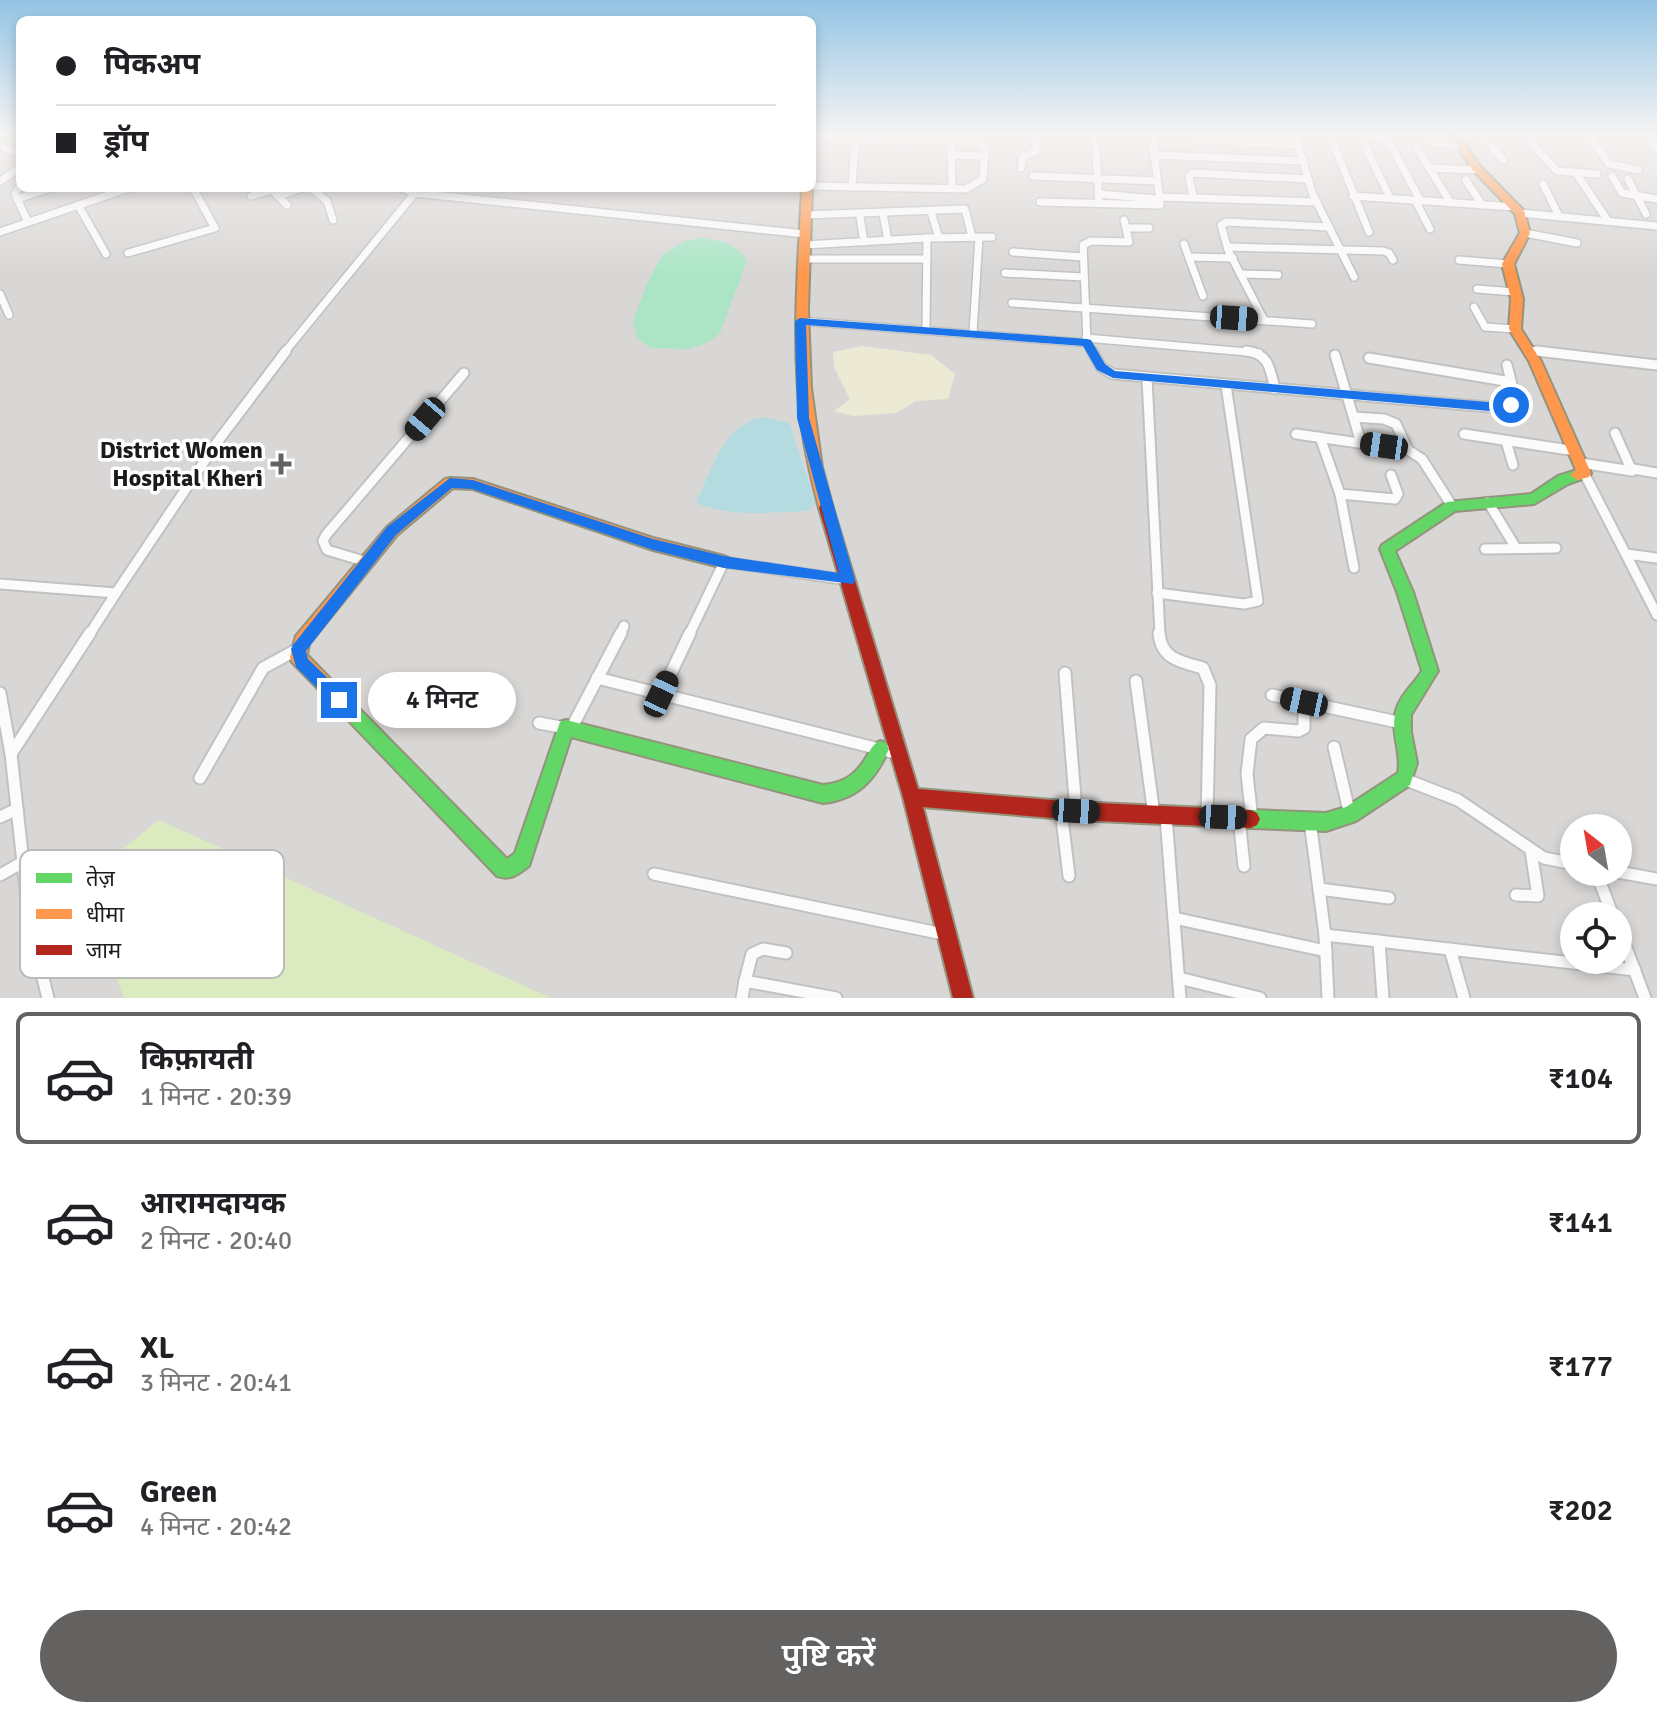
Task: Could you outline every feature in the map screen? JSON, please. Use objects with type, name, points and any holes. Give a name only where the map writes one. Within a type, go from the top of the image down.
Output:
[{"type":"street","points":[[852,182],[852,187]]},
{"type":"street","points":[[952,182],[952,189]]},
{"type":"street","points":[[816,187],[966,189],[980,182]]},
{"type":"street","points":[[1097,182],[1099,203]]},
{"type":"street","points":[[1131,182],[1134,197]]},
{"type":"street","points":[[1157,182],[1160,202]]},
{"type":"street","points":[[1191,182],[1193,198]]},
{"type":"street","points":[[1309,182],[1354,277]]},
{"type":"street","points":[[1348,182],[1369,232]]},
{"type":"street","points":[[1382,182],[1390,198]]},
{"type":"street","points":[[1409,182],[1430,229]]},
{"type":"street","points":[[1437,182],[1450,202]]},
{"type":"street","points":[[1467,182],[1482,205]]},
{"type":"street","points":[[1489,182],[1517,210],[1525,233],[1508,264],[1515,292],[1515,329],[1657,615]]},
{"type":"street","points":[[1582,182],[1608,221]]},
{"type":"street","points":[[1615,182],[1620,192],[1657,199]]},
{"type":"street","points":[[1629,182],[1646,214]]},
{"type":"street","points":[[1543,184],[1559,216]]},
{"type":"street","points":[[16,192],[28,222]]},
{"type":"street","points":[[17,199],[39,192]]},
{"type":"street","points":[[0,232],[117,192]]},
{"type":"street","points":[[128,253],[215,228],[195,192]]},
{"type":"street","points":[[251,196],[265,192]]},
{"type":"street","points":[[274,192],[287,205]]},
{"type":"street","points":[[279,196],[290,192]]},
{"type":"street","points":[[316,192],[327,201],[333,220]]},
{"type":"street","points":[[11,754],[218,441],[268,374],[416,192]]},
{"type":"street","points":[[424,192],[804,246],[927,259]]},
{"type":"street","points":[[809,192],[800,321],[803,418],[912,797],[963,998]]},
{"type":"street","points":[[1098,194],[1160,202]]},
{"type":"street","points":[[1353,196],[1482,205],[1657,226]]},
{"type":"street","points":[[1040,202],[1160,202],[1193,198],[1317,202]]},
{"type":"street","points":[[78,205],[106,254]]},
{"type":"street","points":[[806,215],[965,209],[975,237],[973,332]]},
{"type":"street","points":[[931,212],[939,238]]},
{"type":"street","points":[[883,214],[888,240]]},
{"type":"street","points":[[860,217],[864,242]]},
{"type":"street","points":[[1264,320],[1228,247],[1220,228],[1223,223],[1329,227]]},
{"type":"street","points":[[1149,228],[1125,224],[1129,242],[1087,241],[1083,245],[1086,340],[1106,372],[1500,408],[1514,402],[1507,365]]},
{"type":"street","points":[[1525,233],[1577,243]]},
{"type":"street","points":[[804,246],[992,237]]},
{"type":"street","points":[[926,329],[927,238]]},
{"type":"street","points":[[1184,244],[1203,296]]},
{"type":"street","points":[[1228,247],[1383,251],[1389,253],[1393,260]]},
{"type":"street","points":[[1013,252],[1083,257]]},
{"type":"street","points":[[1189,257],[1233,258]]},
{"type":"street","points":[[1459,260],[1508,264]]},
{"type":"street","points":[[1005,273],[1084,277]]},
{"type":"street","points":[[1240,274],[1278,275]]},
{"type":"street","points":[[1477,289],[1515,292]]},
{"type":"street","points":[[0,294],[9,315]]},
{"type":"street","points":[[1012,303],[1312,324]]},
{"type":"street","points":[[1474,307],[1482,325],[1515,329]]},
{"type":"street","points":[[800,321],[1258,352],[1267,359],[1275,389]]},
{"type":"street","points":[[1528,350],[1654,364],[1657,373]]},
{"type":"street","points":[[1335,355],[1361,443]]},
{"type":"street","points":[[1369,358],[1511,382]]},
{"type":"street","points":[[367,562],[327,550],[323,541],[326,535],[464,373]]},
{"type":"street","points":[[1147,378],[1162,652],[1169,658],[1203,668],[1210,685],[1207,817]]},
{"type":"street","points":[[1157,593],[1244,604],[1258,601],[1226,385]]},
{"type":"street","points":[[1354,417],[1398,423],[1403,428],[1408,450]]},
{"type":"street","points":[[1615,433],[1633,469]]},
{"type":"street","points":[[1296,434],[1408,450],[1422,459],[1452,506]]},
{"type":"street","points":[[1464,434],[1506,441],[1581,463],[1657,473]]},
{"type":"street","points":[[1320,437],[1340,494],[1354,568]]},
{"type":"street","points":[[1506,441],[1513,465]]},
{"type":"street","points":[[912,797],[1160,816],[1326,822],[1350,815],[1404,779],[1410,771],[1402,723],[1406,704],[1422,687],[1430,671],[1405,592],[1387,549],[1452,506],[1534,499],[1563,480],[1581,463]]},
{"type":"street","points":[[1340,494],[1395,499],[1398,494],[1391,475]]},
{"type":"street","points":[[200,778],[254,680],[270,663],[298,649],[403,519],[441,487],[461,482],[653,544],[724,562],[848,580]]},
{"type":"street","points":[[1488,502],[1516,548]]},
{"type":"street","points":[[1485,549],[1556,548]]},
{"type":"street","points":[[1626,554],[1657,558]]},
{"type":"street","points":[[661,694],[724,562]]},
{"type":"street","points":[[0,584],[116,593]]},
{"type":"street","points":[[298,649],[301,662],[501,868],[515,867],[522,859],[568,729],[624,626]]},
{"type":"street","points":[[1065,673],[1069,876]]},
{"type":"street","points":[[597,678],[899,754]]},
{"type":"street","points":[[1136,681],[1160,816],[1174,918],[1180,998]]},
{"type":"street","points":[[0,693],[11,754],[22,850]]},
{"type":"street","points":[[1272,695],[1402,723]]},
{"type":"street","points":[[1244,866],[1251,739],[1264,728],[1298,731],[1304,728],[1304,702]]},
{"type":"street","points":[[539,723],[823,794],[839,795],[860,784],[869,774],[880,749]]},
{"type":"street","points":[[1334,747],[1350,815]]},
{"type":"street","points":[[1404,779],[1458,800],[1531,851],[1560,861]]},
{"type":"street","points":[[0,817],[17,809]]},
{"type":"street","points":[[1310,821],[1325,935],[1328,998]]},
{"type":"street","points":[[1516,895],[1538,896],[1531,851]]},
{"type":"street","points":[[0,875],[20,864]]},
{"type":"street","points":[[654,874],[948,935]]},
{"type":"street","points":[[1632,875],[1657,879]]},
{"type":"street","points":[[1319,889],[1389,898]]},
{"type":"street","points":[[1174,918],[1326,951]]},
{"type":"street","points":[[1325,935],[1635,970]]},
{"type":"street","points":[[1379,941],[1383,998]]},
{"type":"street","points":[[742,998],[752,954],[763,949],[786,953]]},
{"type":"street","points":[[1450,949],[1464,998]]},
{"type":"street","points":[[1632,962],[1645,998]]},
{"type":"street","points":[[43,978],[48,998]]},
{"type":"street","points":[[1179,978],[1260,998]]},
{"type":"street","points":[[745,981],[836,998]]},
{"type":"shaded area","points":[[0,182],[16,182],[16,192],[816,192],[816,182],[1657,182],[1657,998],[0,998]]},
{"type":"shaded area","points":[[862,346],[931,355],[955,374],[948,399],[916,401],[896,413],[854,416],[834,411],[850,399],[834,367],[833,352]]},
{"type":"green space","points":[[702,238],[733,247],[747,261],[720,333],[709,342],[689,349],[651,348],[637,338],[633,322],[646,286],[662,255],[685,241]]},
{"type":"green space","points":[[159,820],[225,850],[121,850]]},
{"type":"green space","points":[[284,877],[551,998],[124,998],[117,978],[284,978]]},
{"type":"water","points":[[762,417],[789,423],[816,503],[808,511],[751,513],[723,511],[696,503],[728,439],[748,422]]},
{"type":"traffic: fast","points":[[1251,819],[1326,822],[1350,815],[1404,779],[1408,755],[1403,715],[1430,671],[1405,592],[1387,549],[1452,506],[1534,499],[1563,480],[1577,475]]},
{"type":"traffic: fast","points":[[336,696],[504,869],[513,867],[522,859],[566,728],[823,794],[844,790],[859,781],[880,749]]},
{"type":"traffic: slow","points":[[1489,182],[1520,213],[1525,233],[1508,264],[1517,299],[1515,329],[1535,361],[1584,473],[1577,475]]},
{"type":"traffic: slow","points":[[807,192],[804,388],[816,467],[826,508]]},
{"type":"traffic: slow","points":[[336,696],[298,657],[302,641],[392,531],[450,483],[473,484],[653,544],[724,562]]},
{"type":"traffic: jam","points":[[826,508],[912,797],[963,998]]},
{"type":"traffic: jam","points":[[912,797],[1076,811],[1251,819]]},
{"type":"place","name":"District Women Hospital Kheri","points":[[281,464]]},
{"type":"route","points":[[339,700],[301,662],[298,649],[302,641],[403,519],[450,483],[473,484],[653,544],[724,562],[848,580],[814,468],[803,418],[800,321],[1087,343],[1101,367],[1113,374],[1500,408],[1511,405]]}]
